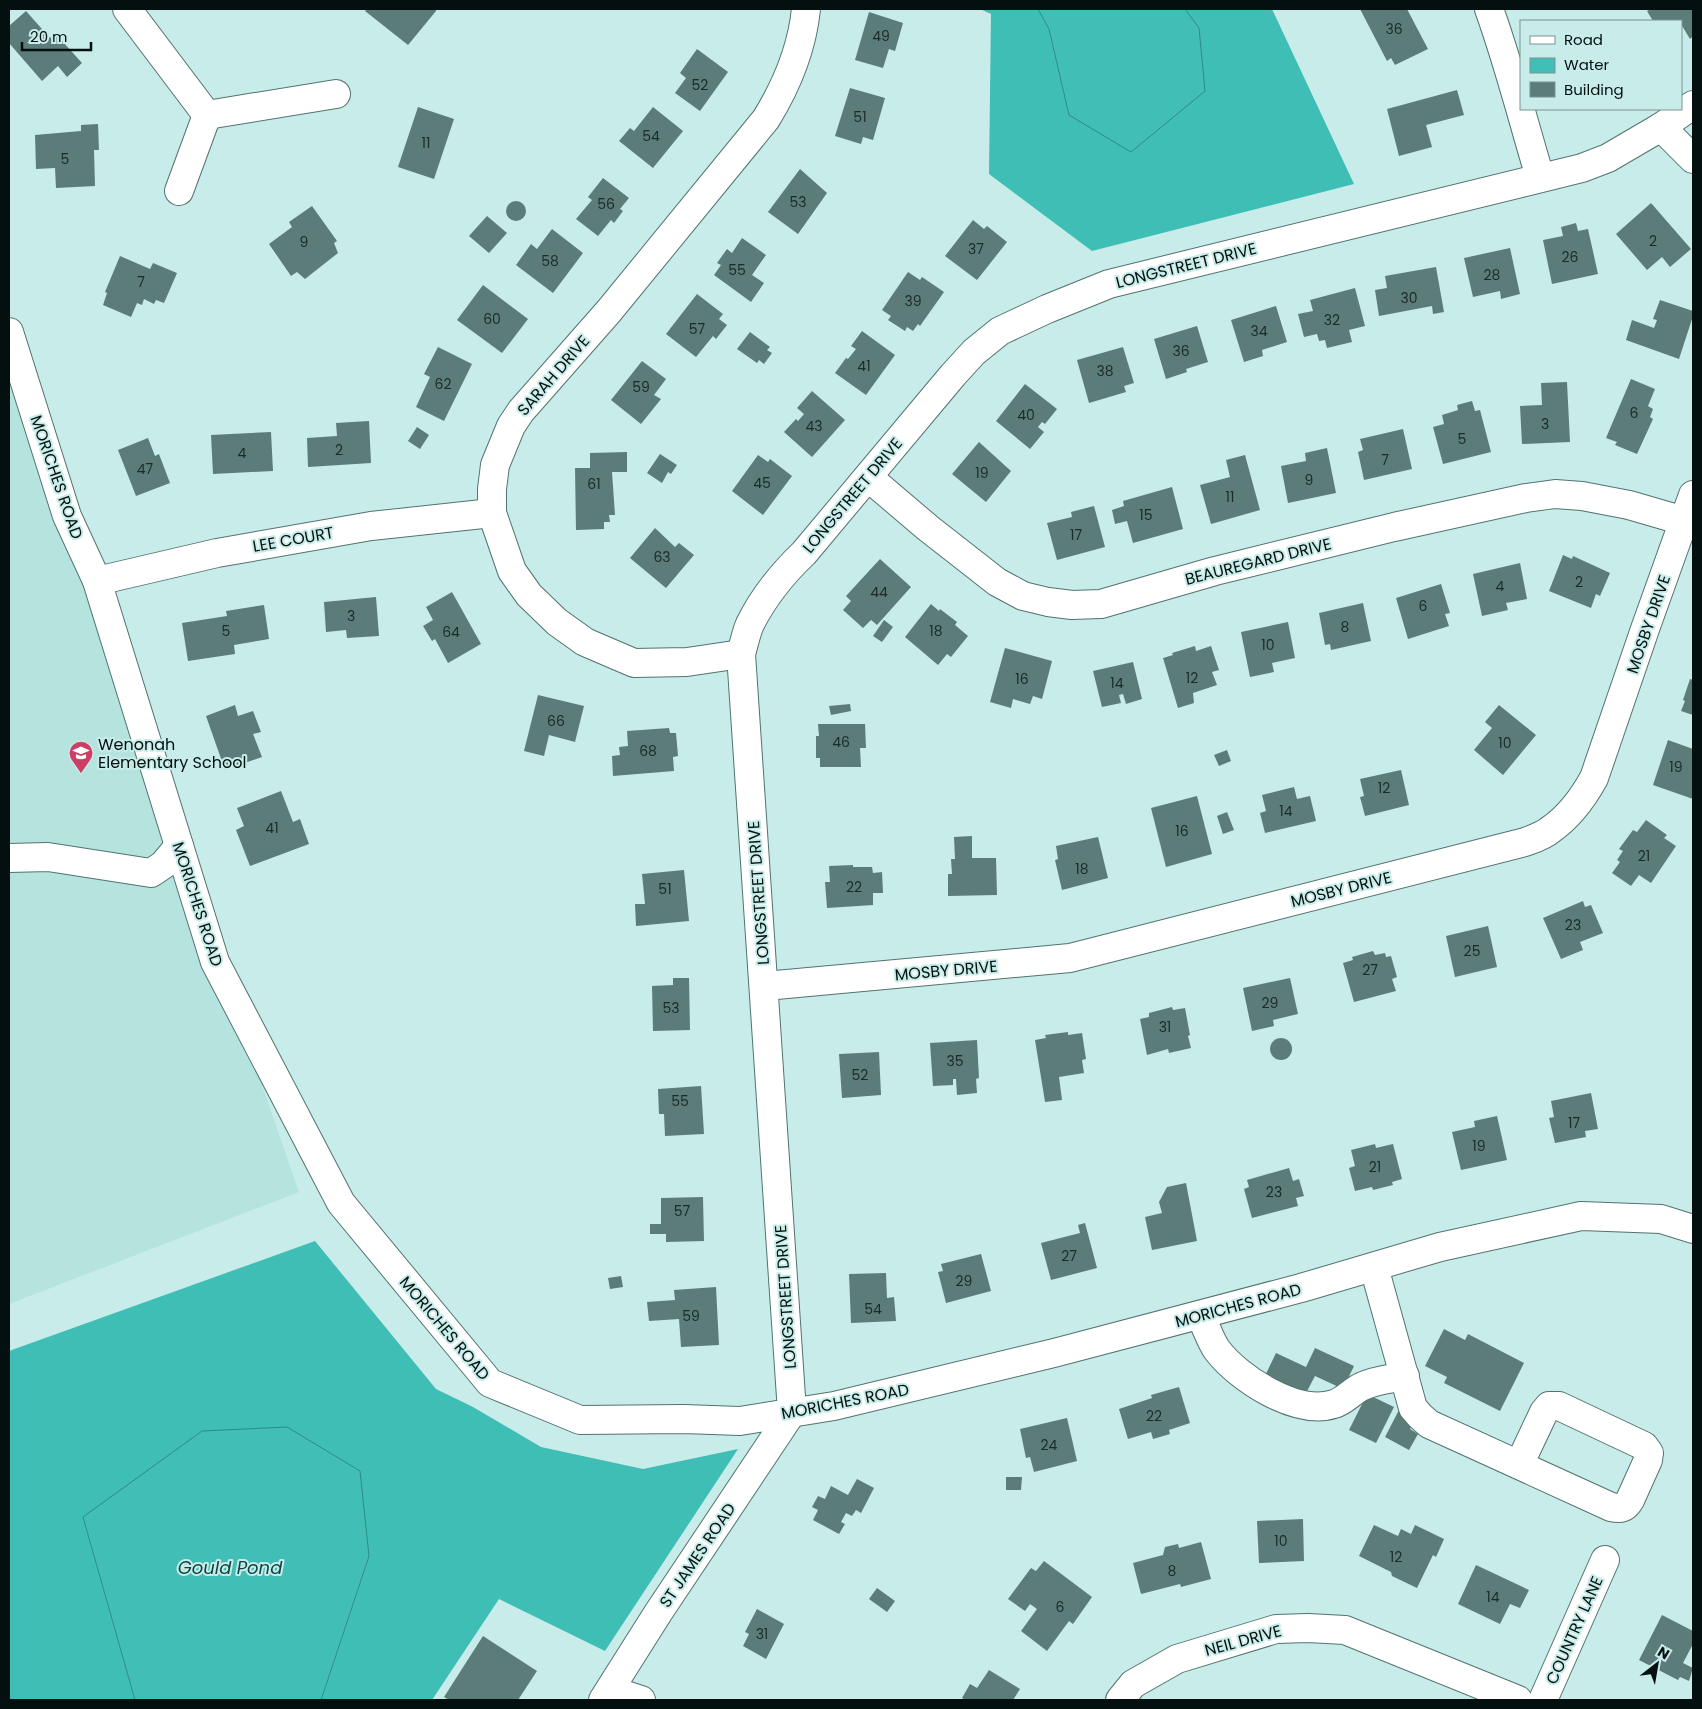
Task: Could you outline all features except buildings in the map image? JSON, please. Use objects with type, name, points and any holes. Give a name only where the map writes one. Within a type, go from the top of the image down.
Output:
[{"type":"street","points":[[127,9],[207,115]]},
{"type":"street","name":"SARAH DRIVE","points":[[741,654],[686,662],[634,663],[585,642],[557,622],[530,595],[512,571],[492,513],[492,489],[495,465],[521,410],[610,311],[766,119],[778,99],[796,55],[803,31],[806,9]]},
{"type":"street","points":[[1488,9],[1502,45],[1514,94],[1540,177]]},
{"type":"street","points":[[207,115],[336,94]]},
{"type":"street","name":"LONGSTREET DRIVE","points":[[792,1412],[765,986],[741,654],[750,625],[785,571],[804,553],[953,375],[974,352],[1000,331],[1047,309],[1109,284],[1582,168],[1608,158],[1661,127],[1693,105]]},
{"type":"street","points":[[179,191],[207,115]]},
{"type":"street","points":[[1661,127],[1693,160]]},
{"type":"street","name":"MORICHES ROAD","points":[[9,332],[67,516],[97,581],[215,962],[341,1203],[490,1383],[580,1420],[684,1419],[740,1421],[834,1406],[1054,1353],[1301,1288],[1440,1247],[1581,1216],[1661,1219],[1693,1229]]},
{"type":"street","name":"BEAUREGARD DRIVE","points":[[868,477],[928,528],[997,582],[1023,596],[1072,605],[1101,604],[1224,569],[1394,527],[1526,498],[1555,494],[1582,496],[1629,504],[1684,521]]},
{"type":"street","name":"MOSBY DRIVE","points":[[765,986],[1070,958],[1525,842],[1549,832],[1584,797],[1594,778],[1693,495]]},
{"type":"street","name":"LEE COURT","points":[[97,581],[217,552],[362,528],[492,513]]},
{"type":"street","points":[[9,858],[48,857],[151,873],[163,865],[179,846]]},
{"type":"street","points":[[1374,1267],[1414,1408],[1429,1424],[1611,1507],[1619,1509],[1627,1506],[1648,1460],[1649,1452],[1644,1446],[1559,1406],[1549,1406],[1544,1412],[1519,1465]]},
{"type":"street","points":[[1200,1315],[1216,1348],[1241,1374],[1276,1395],[1305,1406],[1318,1407],[1335,1404],[1362,1386],[1405,1376]]},
{"type":"street","name":"ST JAMES ROAD","points":[[607,1695],[658,1613],[792,1412]]},
{"type":"street","name":"COUNTRY LANE","points":[[1543,1700],[1605,1560]]},
{"type":"street","name":"NEIL DRIVE","points":[[1120,1700],[1133,1684],[1177,1659],[1276,1629],[1308,1628],[1346,1630],[1518,1700]]},
{"type":"street","points":[[607,1695],[641,1700]]},
{"type":"shaded area","points":[[980,9],[1038,9],[1049,29],[1069,115],[1199,28],[1185,9],[1272,9],[1354,184],[1092,251],[989,174],[991,14]]},
{"type":"shaded area","name":"Wenonah Elementary School","points":[[9,356],[299,1192],[9,1304]]},
{"type":"shaded area","points":[[315,1241],[436,1389],[473,1407],[541,1447],[643,1469],[738,1449],[605,1651],[499,1599],[432,1700],[321,1700],[369,1556],[83,1517],[135,1700],[9,1700],[9,1351]]},
{"type":"water","points":[[1038,9],[1185,9],[1199,28],[1205,91],[1131,152],[1069,115],[1049,29]]},
{"type":"water","name":"Gould Pond","points":[[287,1427],[360,1471],[369,1556],[321,1700],[135,1700],[83,1517],[202,1431]]},
{"type":"place","name":"Wenonah Elementary School","points":[[81,774]]}]
